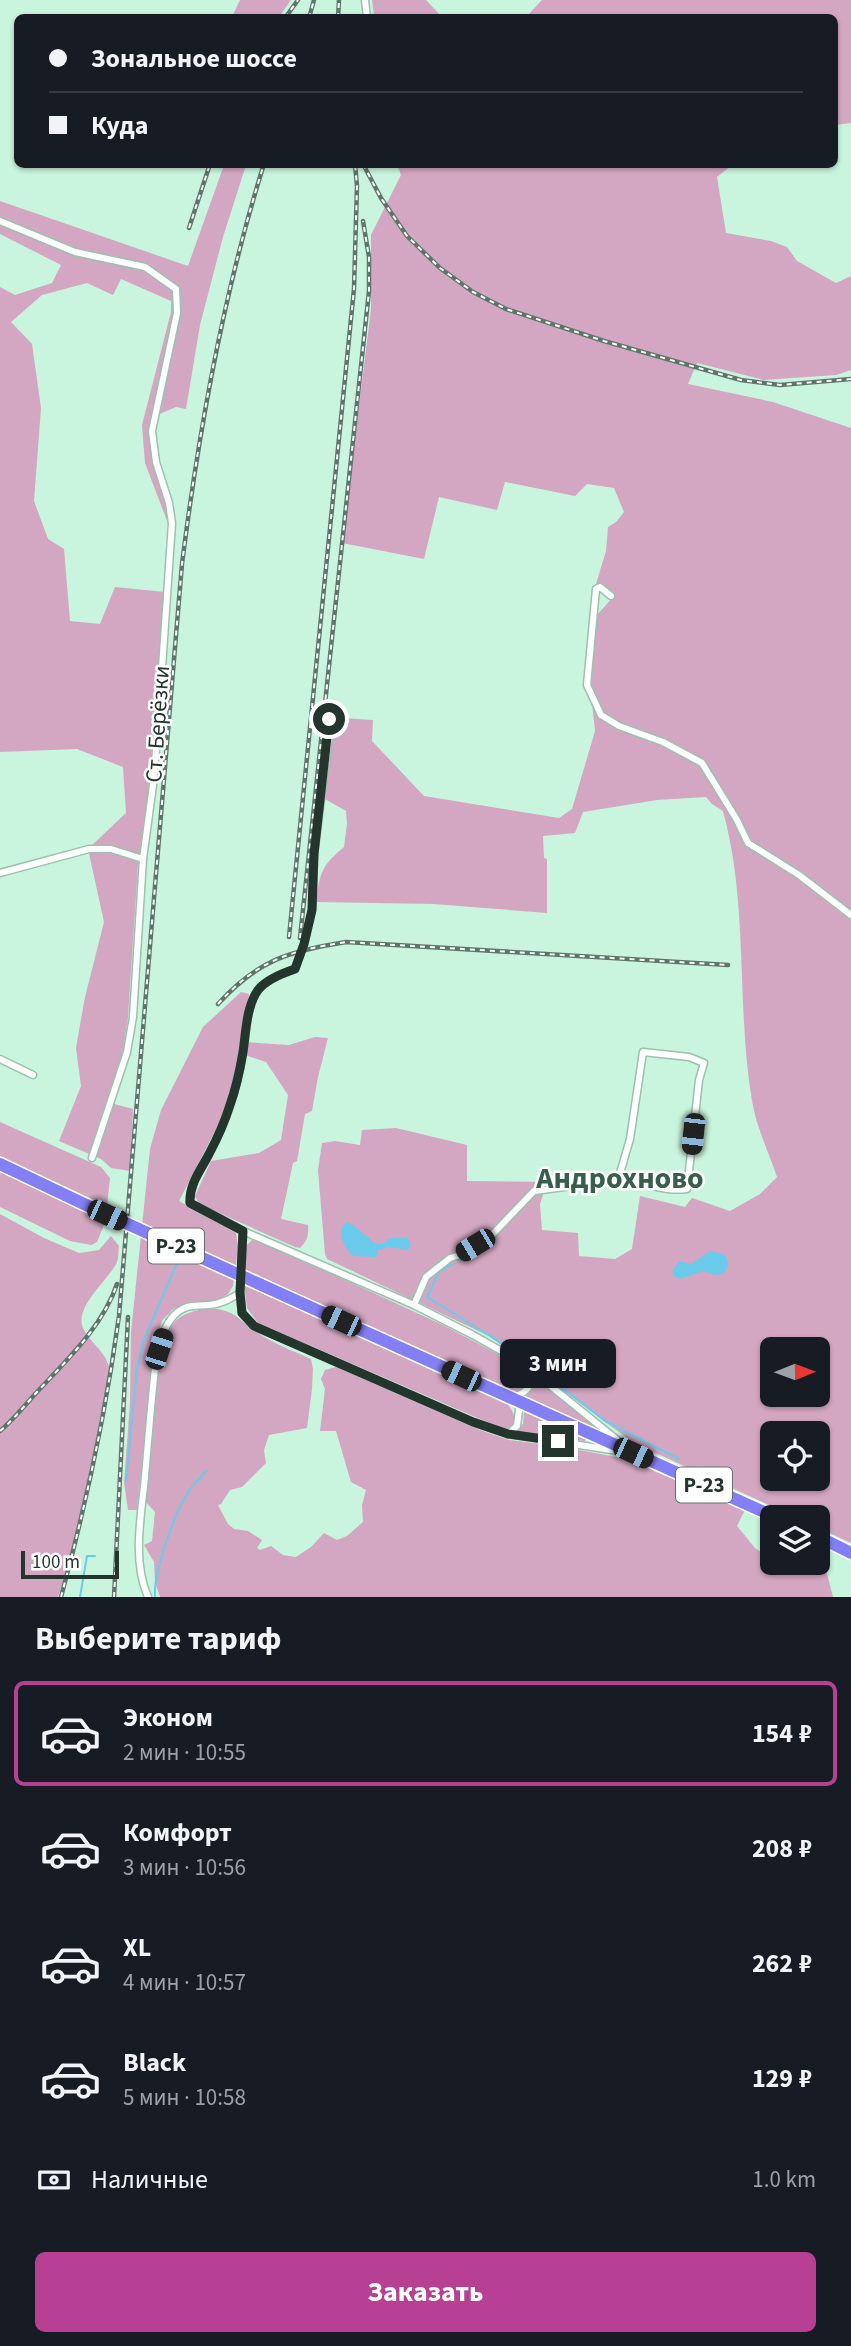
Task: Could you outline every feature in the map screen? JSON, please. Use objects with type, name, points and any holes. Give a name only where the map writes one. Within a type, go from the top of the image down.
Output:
[{"type":"highway","name":"Р-23","points":[[0,1164],[268,1289],[760,1510]]},
{"type":"highway","points":[[830,1542],[851,1552]]},
{"type":"street","name":"Ст. Берёзки","points":[[0,221],[75,252],[145,267],[176,289],[177,313],[152,431],[156,462],[169,503],[172,523],[154,774],[143,859],[132,1017],[129,1045],[92,1158]]},
{"type":"street","points":[[611,596],[600,587],[596,589],[587,674],[589,693],[601,715],[619,726],[663,742],[702,763],[737,820],[748,844],[799,875],[851,915]]},
{"type":"street","points":[[333,704],[314,854],[312,910],[304,944],[295,969],[267,982],[259,988],[255,996],[230,1107],[198,1172],[189,1194],[190,1203],[243,1231],[414,1305],[521,1362],[633,1453]]},
{"type":"street","points":[[0,873],[89,849],[111,849],[143,859]]},
{"type":"street","points":[[414,1305],[426,1277],[450,1258],[491,1236],[534,1191],[618,1180],[629,1180],[659,1189],[687,1189],[699,1080],[704,1063],[689,1057],[643,1052],[630,1139],[618,1180]]},
{"type":"street","points":[[0,1059],[33,1075]]},
{"type":"street","points":[[243,1231],[240,1293],[242,1313],[254,1326],[473,1422],[508,1434],[633,1453]]},
{"type":"street","points":[[148,1597],[141,1569],[139,1534],[159,1349],[170,1320],[178,1312],[187,1307],[225,1302],[240,1293]]},
{"type":"street","points":[[508,1434],[517,1426],[515,1400],[530,1383],[530,1377],[521,1362]]},
{"type":"shaded area","points":[[240,0],[291,0],[281,14],[233,14]]},
{"type":"shaded area","points":[[372,0],[426,0],[439,14],[374,14]]},
{"type":"shaded area","points":[[542,0],[851,0],[851,123],[838,125],[838,14],[529,14]]},
{"type":"shaded area","points":[[223,168],[245,168],[223,237],[200,325],[186,409],[176,407],[150,418],[153,463],[167,503],[169,526],[145,463],[142,425],[171,312],[171,301],[121,279],[113,295],[87,283],[42,295],[11,322],[32,344],[41,408],[34,501],[48,539],[64,549],[70,621],[100,624],[115,587],[165,592],[147,804],[138,865],[128,1017],[123,1051],[107,1102],[133,1109],[130,1171],[111,1168],[101,1159],[59,1141],[81,1086],[76,1048],[85,997],[104,922],[88,849],[126,813],[123,767],[77,749],[0,752],[0,287],[15,295],[52,283],[61,265],[0,234],[0,201],[188,266]]},
{"type":"shaded area","points":[[398,168],[728,168],[717,177],[726,233],[771,241],[787,247],[797,261],[836,283],[851,276],[851,370],[836,375],[764,380],[697,363],[688,384],[773,402],[851,428],[851,1543],[830,1533],[830,1505],[769,1505],[634,1443],[489,1336],[327,1259],[325,1254],[318,1170],[322,1143],[335,1141],[360,1145],[362,1130],[396,1128],[467,1145],[467,1181],[547,1182],[540,1204],[542,1230],[578,1233],[579,1256],[615,1259],[632,1249],[640,1196],[685,1207],[692,1198],[730,1211],[760,1194],[777,1177],[752,1101],[731,847],[723,811],[706,797],[657,800],[583,812],[575,833],[543,836],[544,858],[547,859],[547,913],[434,904],[316,902],[323,871],[344,847],[346,811],[325,799],[331,732],[342,718],[373,720],[372,741],[424,796],[559,818],[572,809],[595,731],[591,693],[596,616],[614,596],[596,584],[606,551],[608,527],[624,512],[614,488],[587,484],[575,496],[505,482],[497,510],[439,497],[424,559],[342,543],[371,309],[371,235],[401,175]]},
{"type":"shaded area","points":[[241,992],[249,994],[244,1042],[289,1045],[315,1037],[328,1038],[312,1111],[305,1114],[297,1161],[293,1163],[281,1219],[308,1225],[308,1235],[300,1248],[295,1247],[199,1204],[195,1196],[211,1161],[259,1153],[281,1140],[288,1095],[266,1062],[242,1054],[228,1106],[179,1201],[236,1233],[238,1248],[233,1286],[228,1294],[219,1300],[173,1309],[162,1321],[155,1347],[137,1510],[128,1510],[124,1483],[130,1403],[131,1332],[150,1149],[161,1110],[203,1027]]},
{"type":"shaded area","points":[[0,1122],[101,1167],[110,1178],[107,1206],[0,1156]]},
{"type":"shaded area","points":[[0,1171],[106,1220],[97,1242],[91,1245],[70,1241],[0,1207]]},
{"type":"shaded area","points":[[0,1214],[79,1253],[99,1250],[111,1236],[119,1246],[117,1262],[83,1311],[83,1328],[104,1356],[110,1369],[75,1544],[58,1597],[0,1597]]},
{"type":"shaded area","points":[[252,1240],[263,1242],[443,1325],[496,1353],[522,1371],[525,1379],[523,1388],[517,1391],[509,1390],[246,1270],[245,1247]]},
{"type":"shaded area","points":[[244,1285],[508,1405],[513,1413],[514,1424],[503,1429],[258,1323],[247,1308]]},
{"type":"shaded area","points":[[212,1308],[230,1313],[265,1337],[311,1359],[312,1389],[307,1428],[269,1435],[264,1450],[266,1463],[242,1487],[230,1490],[218,1505],[228,1524],[234,1529],[248,1531],[262,1540],[257,1548],[260,1550],[271,1546],[283,1555],[296,1557],[311,1547],[324,1533],[337,1540],[347,1536],[363,1522],[362,1505],[366,1490],[351,1482],[336,1431],[320,1431],[325,1389],[321,1379],[325,1370],[336,1367],[480,1430],[509,1440],[627,1459],[745,1510],[737,1526],[760,1552],[760,1575],[827,1575],[833,1597],[160,1597],[155,1582],[154,1562],[144,1545],[152,1541],[155,1512],[145,1501],[159,1361],[165,1338],[174,1322],[199,1310]]},
{"type":"shaded area","points":[[535,1378],[600,1431],[526,1396],[533,1389]]},
{"type":"shaded area","points":[[524,1411],[587,1439],[585,1441],[515,1433],[523,1424]]},
{"type":"water","points":[[346,1222],[376,1244],[384,1243],[390,1238],[408,1238],[411,1245],[408,1250],[389,1247],[378,1250],[376,1257],[353,1256],[341,1235]]},
{"type":"water","points":[[710,1251],[724,1254],[726,1257],[728,1266],[723,1274],[715,1275],[704,1271],[680,1279],[674,1276],[672,1272],[679,1261],[691,1264]]},
{"type":"waterway","points":[[458,1261],[496,1241]]},
{"type":"waterway","points":[[126,1481],[137,1369],[143,1342],[177,1263]]},
{"type":"waterway","points":[[453,1264],[439,1272],[427,1297],[516,1352],[605,1421],[679,1459]]},
{"type":"waterway","points":[[155,1597],[161,1558],[183,1500],[207,1470]]},
{"type":"waterway","points":[[80,1597],[87,1556],[95,1556]]},
{"type":"railway","points":[[288,14],[298,0]]},
{"type":"railway","points":[[310,14],[314,0]]},
{"type":"railway","points":[[338,14],[339,0]]},
{"type":"railway","points":[[189,228],[209,168]]},
{"type":"railway","points":[[61,1597],[94,1458],[119,1316],[182,564],[189,513],[214,362],[236,262],[263,168]]},
{"type":"railway","points":[[289,937],[354,289],[355,168]]},
{"type":"railway","points":[[365,168],[381,198],[407,236],[440,268],[473,292],[506,309],[604,341],[741,380],[780,385],[851,379]]},
{"type":"railway","points":[[300,938],[369,291],[369,257],[363,221]]},
{"type":"railway","points":[[218,1004],[261,967],[291,954],[346,942],[728,965]]},
{"type":"railway","points":[[0,1431],[83,1342],[103,1314],[117,1284]]},
{"type":"railway","points":[[114,1597],[128,1317]]},
{"type":"district","name":"Андрохново","points":[[620,1178]]},
{"type":"route","points":[[329,719],[314,854],[312,910],[304,944],[295,969],[267,982],[259,988],[255,996],[230,1107],[193,1182],[189,1194],[190,1203],[243,1231],[240,1293],[242,1313],[254,1326],[473,1422],[508,1434],[558,1441]]}]
